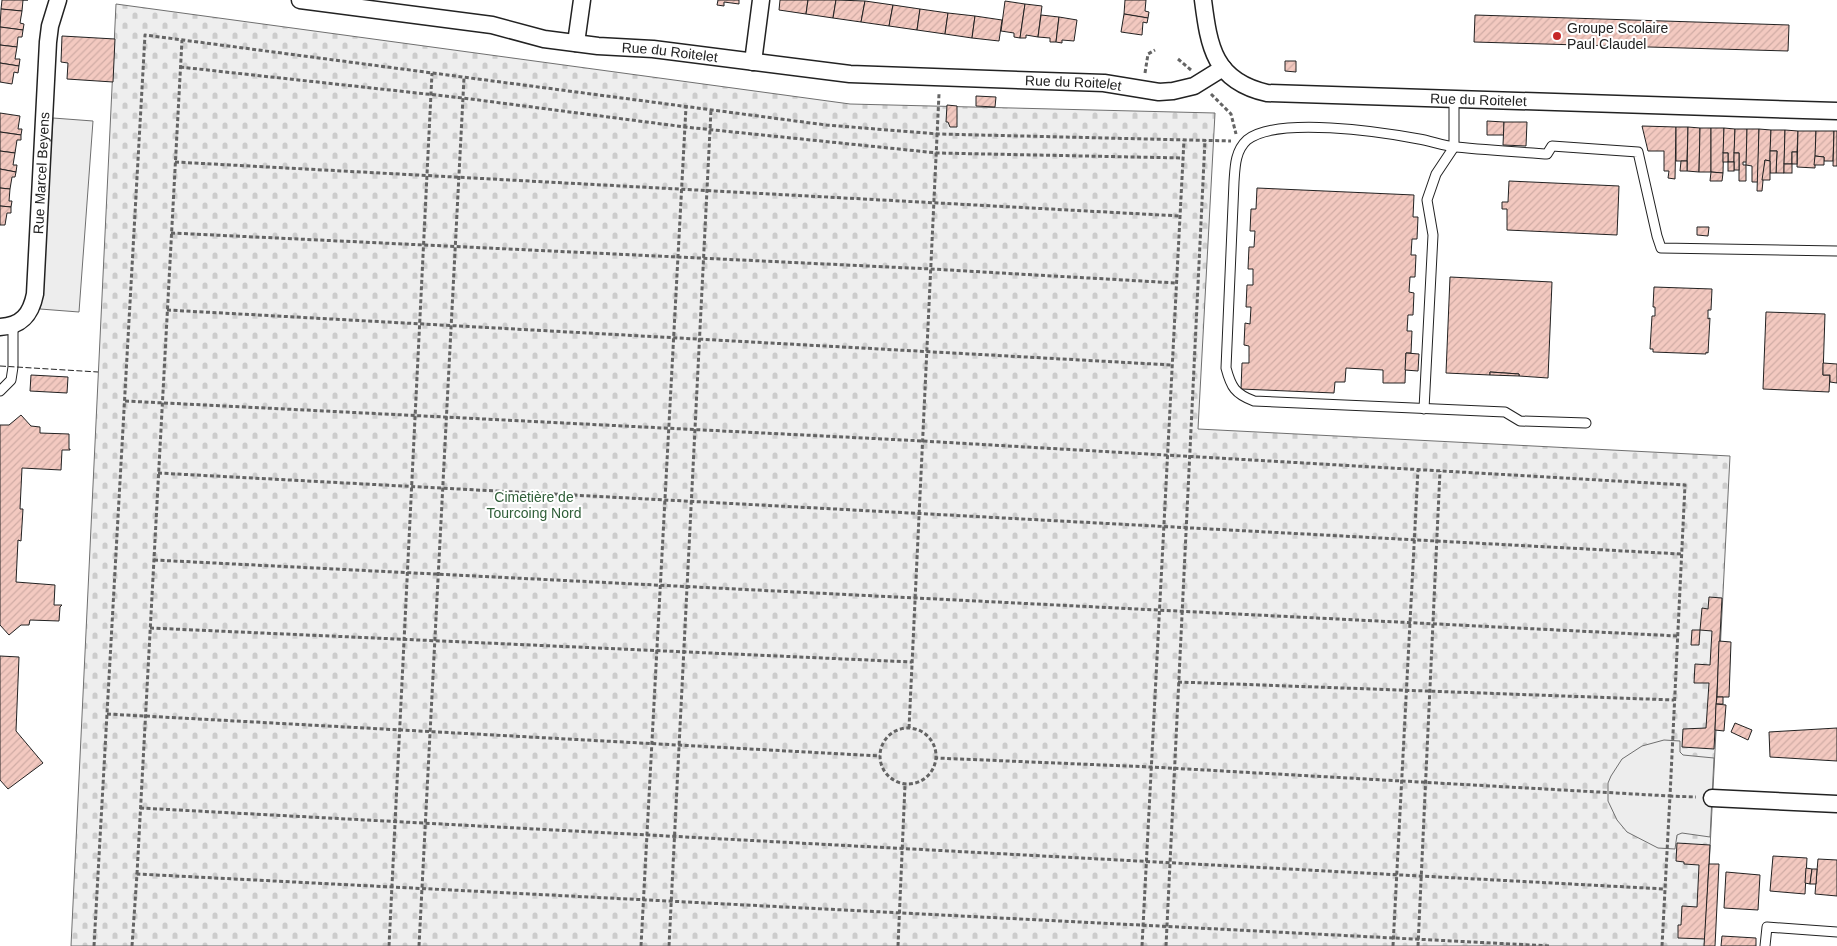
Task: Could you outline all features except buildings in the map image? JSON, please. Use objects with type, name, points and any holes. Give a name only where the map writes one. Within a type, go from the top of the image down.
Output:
[{"type":"street","name":"Rue Marcel Beyens","points":[[6,326],[23,320],[29,313],[35,294],[48,42],[50,26],[58,0]]},
{"type":"street","name":"Rue du Roitelet","points":[[300,0],[492,25],[531,36],[598,46],[653,49],[850,74],[1104,83],[1158,92],[1185,89],[1203,81],[1222,68],[1245,87],[1267,93],[1837,111]]},
{"type":"street","points":[[576,43],[582,0]]},
{"type":"street","points":[[753,62],[761,0]]},
{"type":"street","points":[[1203,0],[1210,44],[1222,68]]},
{"type":"street","points":[[1712,798],[1837,804]]},
{"type":"lane","points":[[1424,408],[1433,235],[1427,200],[1436,174],[1454,147],[1454,100]]},
{"type":"lane","points":[[1586,423],[1520,421],[1505,412],[1254,402],[1243,397],[1234,389],[1226,368],[1234,182],[1237,155],[1247,140],[1263,133],[1292,128],[1330,128],[1380,133],[1454,147],[1547,154],[1552,146],[1638,152],[1661,248],[1837,251]]},
{"type":"lane","points":[[0,391],[11,380],[13,367],[6,326]]},
{"type":"lane","points":[[1765,946],[1767,927],[1837,932]]},
{"type":"path","points":[[94,946],[145,35],[826,125],[938,134],[1238,141],[1230,114],[1211,94],[1203,81],[1178,59]]},
{"type":"path","points":[[132,946],[182,40]]},
{"type":"path","points":[[1144,78],[1148,54],[1155,50]]},
{"type":"path","points":[[180,67],[463,98],[710,130],[937,153],[1183,158]]},
{"type":"path","points":[[389,946],[432,73]]},
{"type":"path","points":[[418,946],[464,78]]},
{"type":"path","points":[[908,728],[940,78]]},
{"type":"path","points":[[641,946],[686,107]]},
{"type":"path","points":[[670,946],[712,110]]},
{"type":"path","points":[[1142,946],[1184,140]]},
{"type":"path","points":[[1166,946],[1205,140]]},
{"type":"path","points":[[175,162],[1180,216]]},
{"type":"path","points":[[171,232],[931,269],[1176,283]]},
{"type":"path","points":[[167,310],[1172,365]]},
{"type":"path","points":[[125,401],[923,441],[1685,485],[1662,946]]},
{"type":"path","points":[[1393,946],[1418,470]]},
{"type":"path","points":[[1418,946],[1440,471]]},
{"type":"path","points":[[158,473],[1682,554]]},
{"type":"path","points":[[154,560],[1678,636]]},
{"type":"path","points":[[150,628],[912,662]]},
{"type":"path","points":[[1178,682],[1674,700]]},
{"type":"path","points":[[107,714],[880,756]]},
{"type":"path","points":[[908,728],[926,734],[932,741],[936,758],[934,767],[929,775],[922,781],[905,785],[896,782],[882,769],[880,750],[890,734],[899,729],[908,728]]},
{"type":"path","points":[[936,758],[1174,768],[1712,798]]},
{"type":"path","points":[[898,946],[905,785]]},
{"type":"path","points":[[140,808],[1665,889]]},
{"type":"path","points":[[137,874],[1551,946]]},
{"type":"green space","name":"Cimetière de Tourcoing Nord","points":[[116,4],[850,104],[1215,113],[1198,429],[1730,456],[1705,946],[71,946]]},
{"type":"shaded area","points":[[53,118],[93,121],[79,312],[40,309]]},
{"type":"shaded area","points":[[1664,740],[1680,741],[1680,752],[1683,755],[1714,758],[1710,837],[1682,833],[1677,835],[1675,849],[1658,848],[1627,832],[1617,820],[1608,801],[1608,783],[1622,759],[1642,746]]},
{"type":"fence","points":[[0,366],[98,372]]},
{"type":"place","name":"Groupe Scolaire Paul Claudel","points":[[1557,36]]}]
